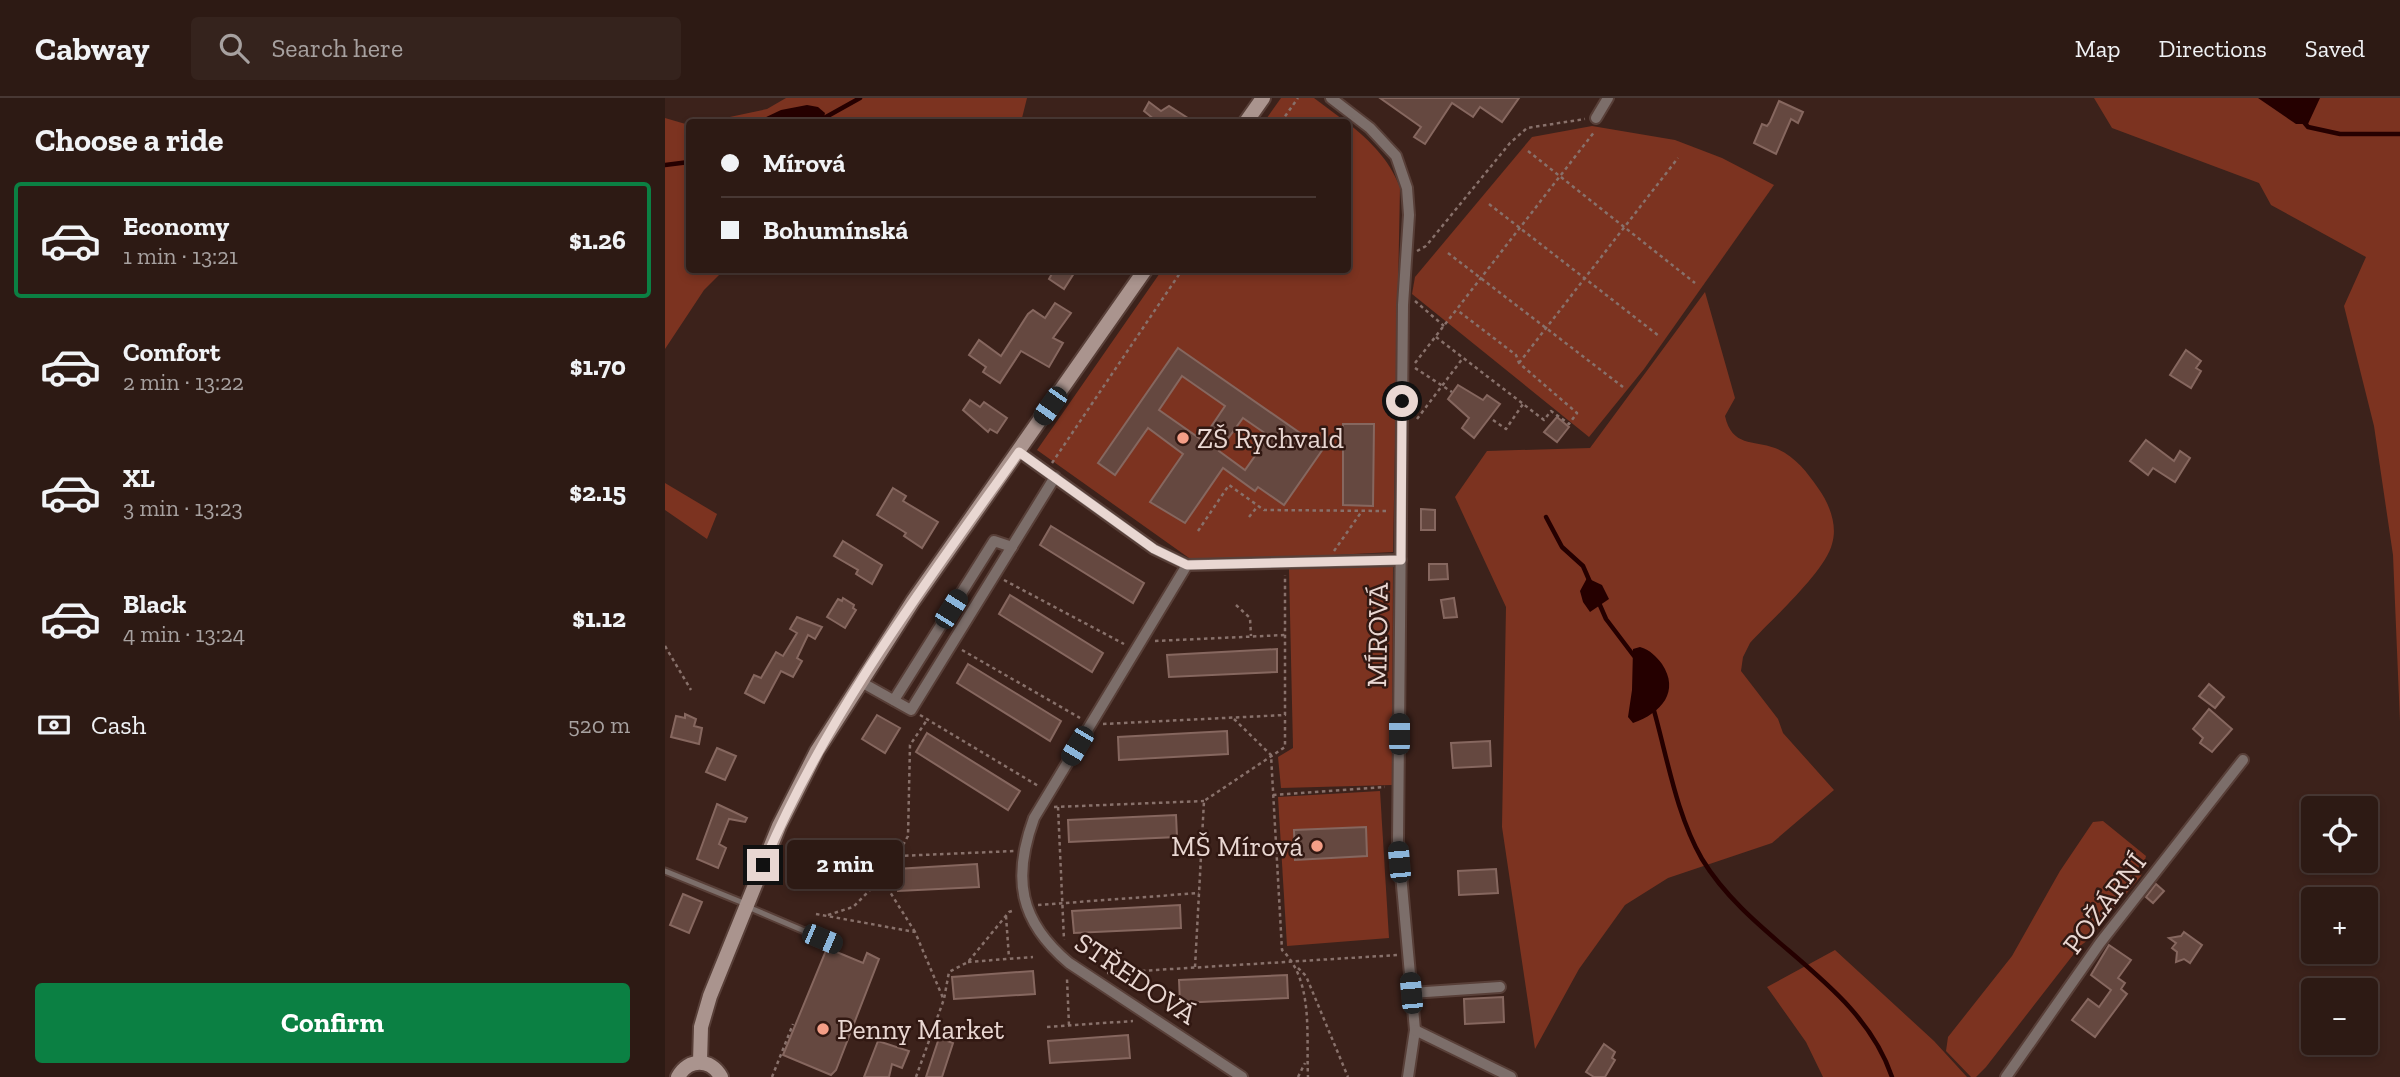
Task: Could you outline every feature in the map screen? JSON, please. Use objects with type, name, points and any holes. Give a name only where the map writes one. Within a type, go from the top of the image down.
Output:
[{"type":"main road","points":[[1248,119],[1263,98]]},
{"type":"main road","points":[[700,1062],[701,1027],[707,1006],[745,905],[779,826],[817,751],[913,601],[1143,273]]},
{"type":"main road","points":[[678,1077],[685,1067],[700,1062],[714,1067],[722,1077]]},
{"type":"street","name":"MÍROVÁ","points":[[1331,98],[1370,128],[1396,156],[1407,188],[1398,841],[1415,1030],[1408,1077]]},
{"type":"street","points":[[1596,118],[1608,98]]},
{"type":"street","points":[[1019,452],[1154,549],[1187,565],[1401,560]]},
{"type":"street","points":[[861,682],[911,710],[1012,548],[1050,474]]},
{"type":"street","points":[[894,700],[994,541],[1012,548]]},
{"type":"street","name":"STŘEDOVÁ","points":[[1187,565],[1040,808],[1022,851],[1025,906],[1048,945],[1088,975],[1243,1077]]},
{"type":"street","name":"POŽÁRNÍ","points":[[2006,1077],[2101,943],[2243,760]]},
{"type":"street","points":[[1411,993],[1500,987]]},
{"type":"street","points":[[1415,1030],[1511,1077]]},
{"type":"lane","points":[[665,871],[835,944]]},
{"type":"path","points":[[1283,119],[1298,98]]},
{"type":"path","points":[[1408,255],[1426,246],[1510,143],[1527,128],[1596,118]]},
{"type":"path","points":[[1403,379],[1595,134]]},
{"type":"path","points":[[1528,151],[1695,283]]},
{"type":"path","points":[[1519,363],[1678,158]]},
{"type":"path","points":[[1489,204],[1659,336]]},
{"type":"path","points":[[1448,253],[1623,387]]},
{"type":"path","points":[[1050,474],[1180,273]]},
{"type":"path","points":[[1405,293],[1444,326]]},
{"type":"path","points":[[1436,337],[1544,420],[1552,411],[1569,424],[1577,413],[1519,363],[1515,355],[1457,310]]},
{"type":"path","points":[[1417,419],[1463,358]]},
{"type":"path","points":[[1413,366],[1452,392]]},
{"type":"path","points":[[1493,419],[1506,429],[1523,404]]},
{"type":"path","points":[[1198,531],[1229,485],[1264,510],[1386,511]]},
{"type":"path","points":[[1249,517],[1258,506]]},
{"type":"path","points":[[1332,553],[1362,510]]},
{"type":"path","points":[[1040,808],[1204,801],[1285,747],[1285,563]]},
{"type":"path","points":[[995,575],[1122,644],[1287,635]]},
{"type":"path","points":[[1236,605],[1250,618],[1251,636]]},
{"type":"path","points":[[953,644],[1091,722],[1107,724],[1285,715]]},
{"type":"path","points":[[665,646],[691,690]]},
{"type":"path","points":[[911,710],[1049,793]]},
{"type":"path","points":[[1234,719],[1271,755],[1282,950],[1306,976],[1348,1077]]},
{"type":"path","points":[[825,916],[853,907],[888,872],[898,856],[908,835],[911,746],[927,720]]},
{"type":"path","points":[[1273,795],[1398,786]]},
{"type":"path","points":[[1195,967],[1204,801]]},
{"type":"path","points":[[1058,807],[1064,944]]},
{"type":"path","points":[[898,856],[1022,851]]},
{"type":"path","points":[[888,872],[890,892],[915,932],[944,999]]},
{"type":"path","points":[[916,1077],[944,999],[949,972],[968,962],[1006,916],[1025,906],[1199,893]]},
{"type":"path","points":[[817,914],[915,932]]},
{"type":"path","points":[[1006,916],[1009,959]]},
{"type":"path","points":[[1069,1025],[1067,979],[1195,967],[1408,954]]},
{"type":"path","points":[[968,962],[1033,957]]},
{"type":"path","points":[[1295,963],[1304,990],[1308,1077]]},
{"type":"path","points":[[1047,1027],[1133,1021]]},
{"type":"path","points":[[772,1077],[793,1024]]},
{"type":"path","points":[[1298,1077],[1307,1060]]},
{"type":"shaded area","points":[[786,98],[1027,98],[1022,119],[720,119],[767,109]]},
{"type":"shaded area","points":[[1281,98],[1314,98],[1342,119],[1266,119]]},
{"type":"shaded area","points":[[2094,98],[2400,98],[2400,722],[2393,555],[2374,426],[2344,306],[2366,257],[2271,205],[2259,183],[2112,128]]},
{"type":"shaded area","points":[[2258,98],[2320,98],[2308,124],[2296,124]]},
{"type":"shaded area","points":[[807,105],[818,107],[825,113],[824,119],[762,119],[781,110]]},
{"type":"shaded area","points":[[665,118],[686,124],[686,273],[721,273],[704,290],[665,349]]},
{"type":"shaded area","points":[[1351,125],[1379,152],[1400,187],[1393,552],[1213,561],[1189,558],[1037,450],[1160,273],[1351,273]]},
{"type":"shaded area","points":[[1592,126],[1675,140],[1722,158],[1774,185],[1644,369],[1589,437],[1412,294],[1415,277],[1532,137]]},
{"type":"shaded area","points":[[1705,292],[1735,398],[1725,416],[1728,426],[1738,438],[1775,448],[1794,460],[1818,488],[1831,514],[1834,537],[1827,555],[1809,582],[1750,643],[1743,657],[1741,671],[1778,719],[1783,733],[1834,790],[1772,843],[1668,878],[1625,905],[1579,969],[1535,1049],[1502,827],[1506,607],[1455,497],[1487,451],[1590,448]]},
{"type":"shaded area","points":[[665,483],[717,514],[707,539],[665,510]]},
{"type":"shaded area","points":[[1393,564],[1392,785],[1281,788],[1278,757],[1293,748],[1289,569]]},
{"type":"shaded area","points":[[1587,578],[1602,585],[1609,599],[1590,612],[1580,591]]},
{"type":"shaded area","points":[[1640,647],[1653,654],[1662,664],[1669,683],[1665,700],[1660,707],[1633,723],[1628,717],[1633,649]]},
{"type":"shaded area","points":[[1380,791],[1389,938],[1287,946],[1278,797]]},
{"type":"shaded area","points":[[2103,821],[2146,856],[2141,876],[2080,946],[1986,1067],[1976,1077],[1971,1077],[1946,1051],[1948,1037],[2012,956],[2060,871],[2093,822]]},
{"type":"shaded area","points":[[1835,950],[1934,1041],[1967,1077],[1823,1077],[1806,1042],[1767,987]]},
{"type":"building","points":[[1380,98],[1519,98],[1502,122],[1480,107],[1473,117],[1452,103],[1425,144],[1414,137],[1421,127]]},
{"type":"building","points":[[1779,101],[1803,112],[1798,123],[1791,119],[1776,154],[1754,143],[1762,124],[1767,126],[1770,122]]},
{"type":"building","points":[[1149,102],[1161,111],[1169,106],[1189,119],[1154,119],[1144,111]]},
{"type":"building","points":[[1052,273],[1074,273],[1064,289],[1049,279]]},
{"type":"building","points":[[1055,303],[1071,313],[1053,338],[1063,343],[1049,367],[1021,351],[1000,383],[983,372],[986,367],[969,355],[979,340],[1001,356],[1028,314],[1033,310],[1045,318]]},
{"type":"building","points":[[1178,348],[1323,449],[1284,505],[1258,487],[1255,491],[1223,468],[1185,523],[1150,502],[1183,454],[1148,428],[1115,475],[1098,463]],"holes":[[[1182,376],[1225,406],[1202,440],[1159,410]],[[1243,418],[1269,436],[1245,470],[1219,451]]]},
{"type":"building","points":[[2186,350],[2201,361],[2196,368],[2201,371],[2191,388],[2170,375]]},
{"type":"building","points":[[1458,385],[1483,400],[1487,395],[1500,404],[1474,438],[1462,428],[1469,418],[1448,399]]},
{"type":"building","points":[[970,400],[980,407],[984,402],[1007,418],[997,433],[990,429],[988,432],[963,410]]},
{"type":"building","points":[[1557,417],[1569,427],[1557,442],[1544,432]]},
{"type":"building","points":[[1343,424],[1374,424],[1373,506],[1343,505]]},
{"type":"building","points":[[2146,440],[2174,461],[2180,451],[2190,458],[2175,482],[2153,468],[2148,475],[2130,461]]},
{"type":"building","points":[[893,488],[906,496],[903,501],[938,522],[922,548],[904,536],[906,533],[877,515]]},
{"type":"building","points":[[1421,509],[1435,510],[1435,530],[1421,530]]},
{"type":"building","points":[[1051,526],[1144,583],[1133,603],[1040,545]]},
{"type":"building","points":[[843,541],[882,565],[872,584],[856,574],[858,570],[834,556]]},
{"type":"building","points":[[1429,564],[1447,564],[1448,579],[1429,580]]},
{"type":"building","points":[[1010,595],[1103,653],[1092,672],[999,614]]},
{"type":"building","points":[[843,598],[854,605],[856,610],[845,628],[827,617],[838,599],[842,601]]},
{"type":"building","points":[[1454,598],[1457,617],[1444,618],[1441,600]]},
{"type":"building","points":[[797,617],[822,627],[815,639],[808,635],[797,658],[802,661],[793,677],[781,671],[764,703],[745,693],[754,675],[761,678],[776,652],[783,656],[797,633],[790,629]]},
{"type":"building","points":[[1277,649],[1277,672],[1169,677],[1167,655]]},
{"type":"building","points":[[968,664],[1061,721],[1050,741],[957,683]]},
{"type":"building","points":[[2209,684],[2224,697],[2215,708],[2199,696]]},
{"type":"building","points":[[2209,709],[2232,729],[2212,752],[2200,743],[2203,738],[2193,729]]},
{"type":"building","points":[[685,714],[696,719],[694,726],[702,728],[699,744],[671,737],[676,716],[685,718]]},
{"type":"building","points":[[877,715],[900,728],[885,753],[862,739]]},
{"type":"building","points":[[1227,731],[1228,754],[1119,760],[1118,737]]},
{"type":"building","points":[[927,733],[1020,791],[1008,810],[916,752]]},
{"type":"building","points":[[1490,741],[1491,766],[1453,768],[1451,743]]},
{"type":"building","points":[[717,748],[736,756],[725,780],[706,772]]},
{"type":"building","points":[[717,804],[747,818],[745,822],[729,819],[719,844],[726,848],[718,868],[697,859]]},
{"type":"building","points":[[1176,815],[1177,837],[1069,842],[1068,820]]},
{"type":"building","points":[[1366,827],[1367,856],[1295,860],[1294,830]]},
{"type":"building","points":[[977,864],[979,887],[898,891],[896,869]]},
{"type":"building","points":[[1496,869],[1498,893],[1459,895],[1458,871]]},
{"type":"building","points":[[2156,884],[2164,891],[2153,903],[2146,897]]},
{"type":"building","points":[[683,894],[702,902],[689,933],[670,925]]},
{"type":"building","points":[[1180,905],[1181,928],[1074,933],[1072,911]]},
{"type":"building","points":[[2184,932],[2202,945],[2190,963],[2184,959],[2176,962],[2177,952],[2172,948],[2176,943],[2169,938],[2181,936]]},
{"type":"building","points":[[2109,945],[2131,960],[2118,978],[2125,983],[2121,989],[2127,994],[2095,1037],[2072,1020],[2088,999],[2099,1007],[2111,990],[2091,975]]},
{"type":"building","points":[[827,948],[863,963],[867,953],[879,959],[836,1070],[831,1075],[783,1055]]},
{"type":"building","points":[[1033,971],[1035,994],[954,999],[952,977]]},
{"type":"building","points":[[1287,975],[1288,998],[1180,1003],[1179,980]]},
{"type":"building","points":[[1503,997],[1504,1022],[1465,1024],[1464,999]]},
{"type":"building","points":[[1128,1035],[1130,1058],[1050,1063],[1048,1041]]},
{"type":"building","points":[[939,1038],[953,1043],[942,1077],[926,1077]]},
{"type":"building","points":[[878,1041],[909,1051],[902,1068],[892,1064],[889,1077],[864,1077]]},
{"type":"building","points":[[1604,1044],[1615,1052],[1612,1058],[1615,1060],[1605,1077],[1594,1077],[1586,1072]]},
{"type":"waterway","points":[[822,119],[860,98]]},
{"type":"waterway","points":[[2303,121],[2308,127],[2340,134],[2400,134]]},
{"type":"waterway","points":[[665,165],[686,162]]},
{"type":"waterway","points":[[1546,517],[1562,547],[1583,566],[1590,582]]},
{"type":"waterway","points":[[1599,603],[1606,619],[1634,656]]},
{"type":"waterway","points":[[1653,707],[1685,823],[1702,859],[1723,888],[1748,915],[1831,988],[1856,1015],[1877,1044],[1892,1077]]},
{"type":"place","name":"ZŠ Rychvald","points":[[1183,438]]},
{"type":"place","name":"MŠ Mírová","points":[[1317,846]]},
{"type":"place","name":"Penny Market","points":[[823,1029]]},
{"type":"route","points":[[763,865],[779,826],[817,751],[913,601],[1019,452],[1154,549],[1187,565],[1401,560],[1402,401]]}]
